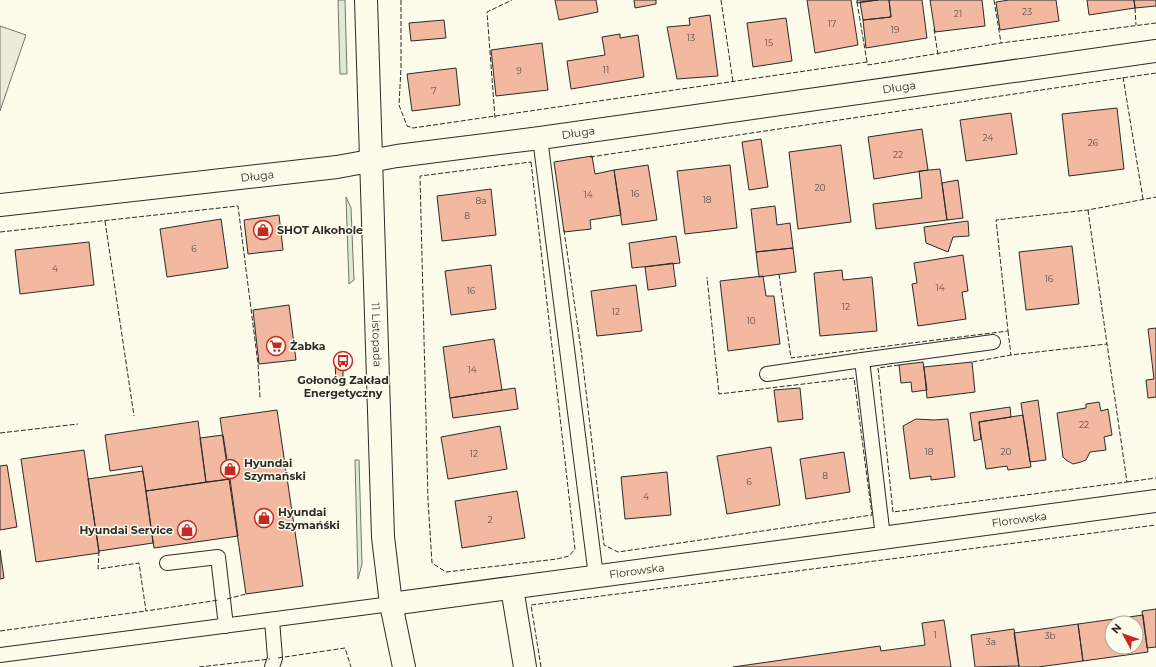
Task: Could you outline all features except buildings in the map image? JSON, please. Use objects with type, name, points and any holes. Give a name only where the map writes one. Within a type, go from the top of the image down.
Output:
[{"type":"street","name":"11 Listopada","points":[[366,0],[383,537],[391,604],[404,667]]},
{"type":"street","name":"Długa","points":[[0,205],[337,167],[370,160],[540,138],[1156,51]]},
{"type":"street","name":"Florowska","points":[[391,604],[1156,501]]},
{"type":"street","points":[[512,588],[525,667]]},
{"type":"lane","points":[[540,138],[596,576]]},
{"type":"lane","points":[[767,374],[993,342]]},
{"type":"lane","points":[[862,360],[883,537]]},
{"type":"lane","points":[[167,563],[218,557],[226,626]]},
{"type":"lane","points":[[0,655],[391,604]]},
{"type":"lane","points":[[272,620],[275,658],[272,667]]},
{"type":"green space","points":[[338,0],[345,0],[347,74],[340,74]]},
{"type":"green space","points":[[346,197],[351,208],[354,280],[349,284]]},
{"type":"green space","points":[[355,460],[359,460],[362,564],[358,579]]},
{"type":"shaded area","points":[[0,26],[26,35],[0,111]]},
{"type":"fence","points":[[401,0],[401,68],[399,105],[407,126],[413,128],[867,62],[868,65],[1001,43],[1156,23]]},
{"type":"fence","points":[[495,118],[487,12],[512,0]]},
{"type":"fence","points":[[721,0],[733,82]]},
{"type":"fence","points":[[994,0],[1001,43]]},
{"type":"fence","points":[[857,2],[867,62]]},
{"type":"fence","points":[[1135,8],[1136,25]]},
{"type":"fence","points":[[934,29],[938,55]]},
{"type":"fence","points":[[590,157],[1156,73]]},
{"type":"fence","points":[[1123,77],[1143,199]]},
{"type":"fence","points":[[531,162],[575,549],[569,556],[557,559],[446,572],[432,563],[428,500],[420,176],[531,162]]},
{"type":"fence","points":[[779,274],[791,358],[1008,331],[996,220],[1088,210],[1156,197]]},
{"type":"fence","points":[[0,232],[238,206],[258,364],[260,398]]},
{"type":"fence","points":[[1088,210],[1107,344]]},
{"type":"fence","points":[[105,221],[134,416]]},
{"type":"fence","points":[[564,230],[582,357],[604,545],[618,552],[872,515],[854,378],[719,394],[707,277]]},
{"type":"fence","points":[[1008,331],[1011,355]]},
{"type":"fence","points":[[899,365],[878,368],[893,512],[1127,482],[1107,344],[1011,355],[972,362]]},
{"type":"fence","points":[[0,433],[78,424]]},
{"type":"fence","points":[[1127,482],[1156,478]]},
{"type":"fence","points":[[541,667],[531,605],[1156,525]]},
{"type":"fence","points":[[99,551],[98,569],[139,563],[146,611],[219,600]]},
{"type":"fence","points":[[227,599],[246,594]]},
{"type":"fence","points":[[0,631],[146,611]]},
{"type":"fence","points":[[278,658],[345,648],[351,667]]},
{"type":"fence","points":[[199,667],[270,659]]},
{"type":"place","name":"SHOT Alkohole","points":[[263,230]]},
{"type":"place","name":"Żabka","points":[[276,346]]},
{"type":"place","name":"Gołonóg Zakład Energetyczny","points":[[343,361]]},
{"type":"place","name":"Hyundai Szymański","points":[[230,469]]},
{"type":"place","name":"Hyundai Szymańśki","points":[[264,518]]},
{"type":"place","name":"Hyundai Service","points":[[187,530]]}]
